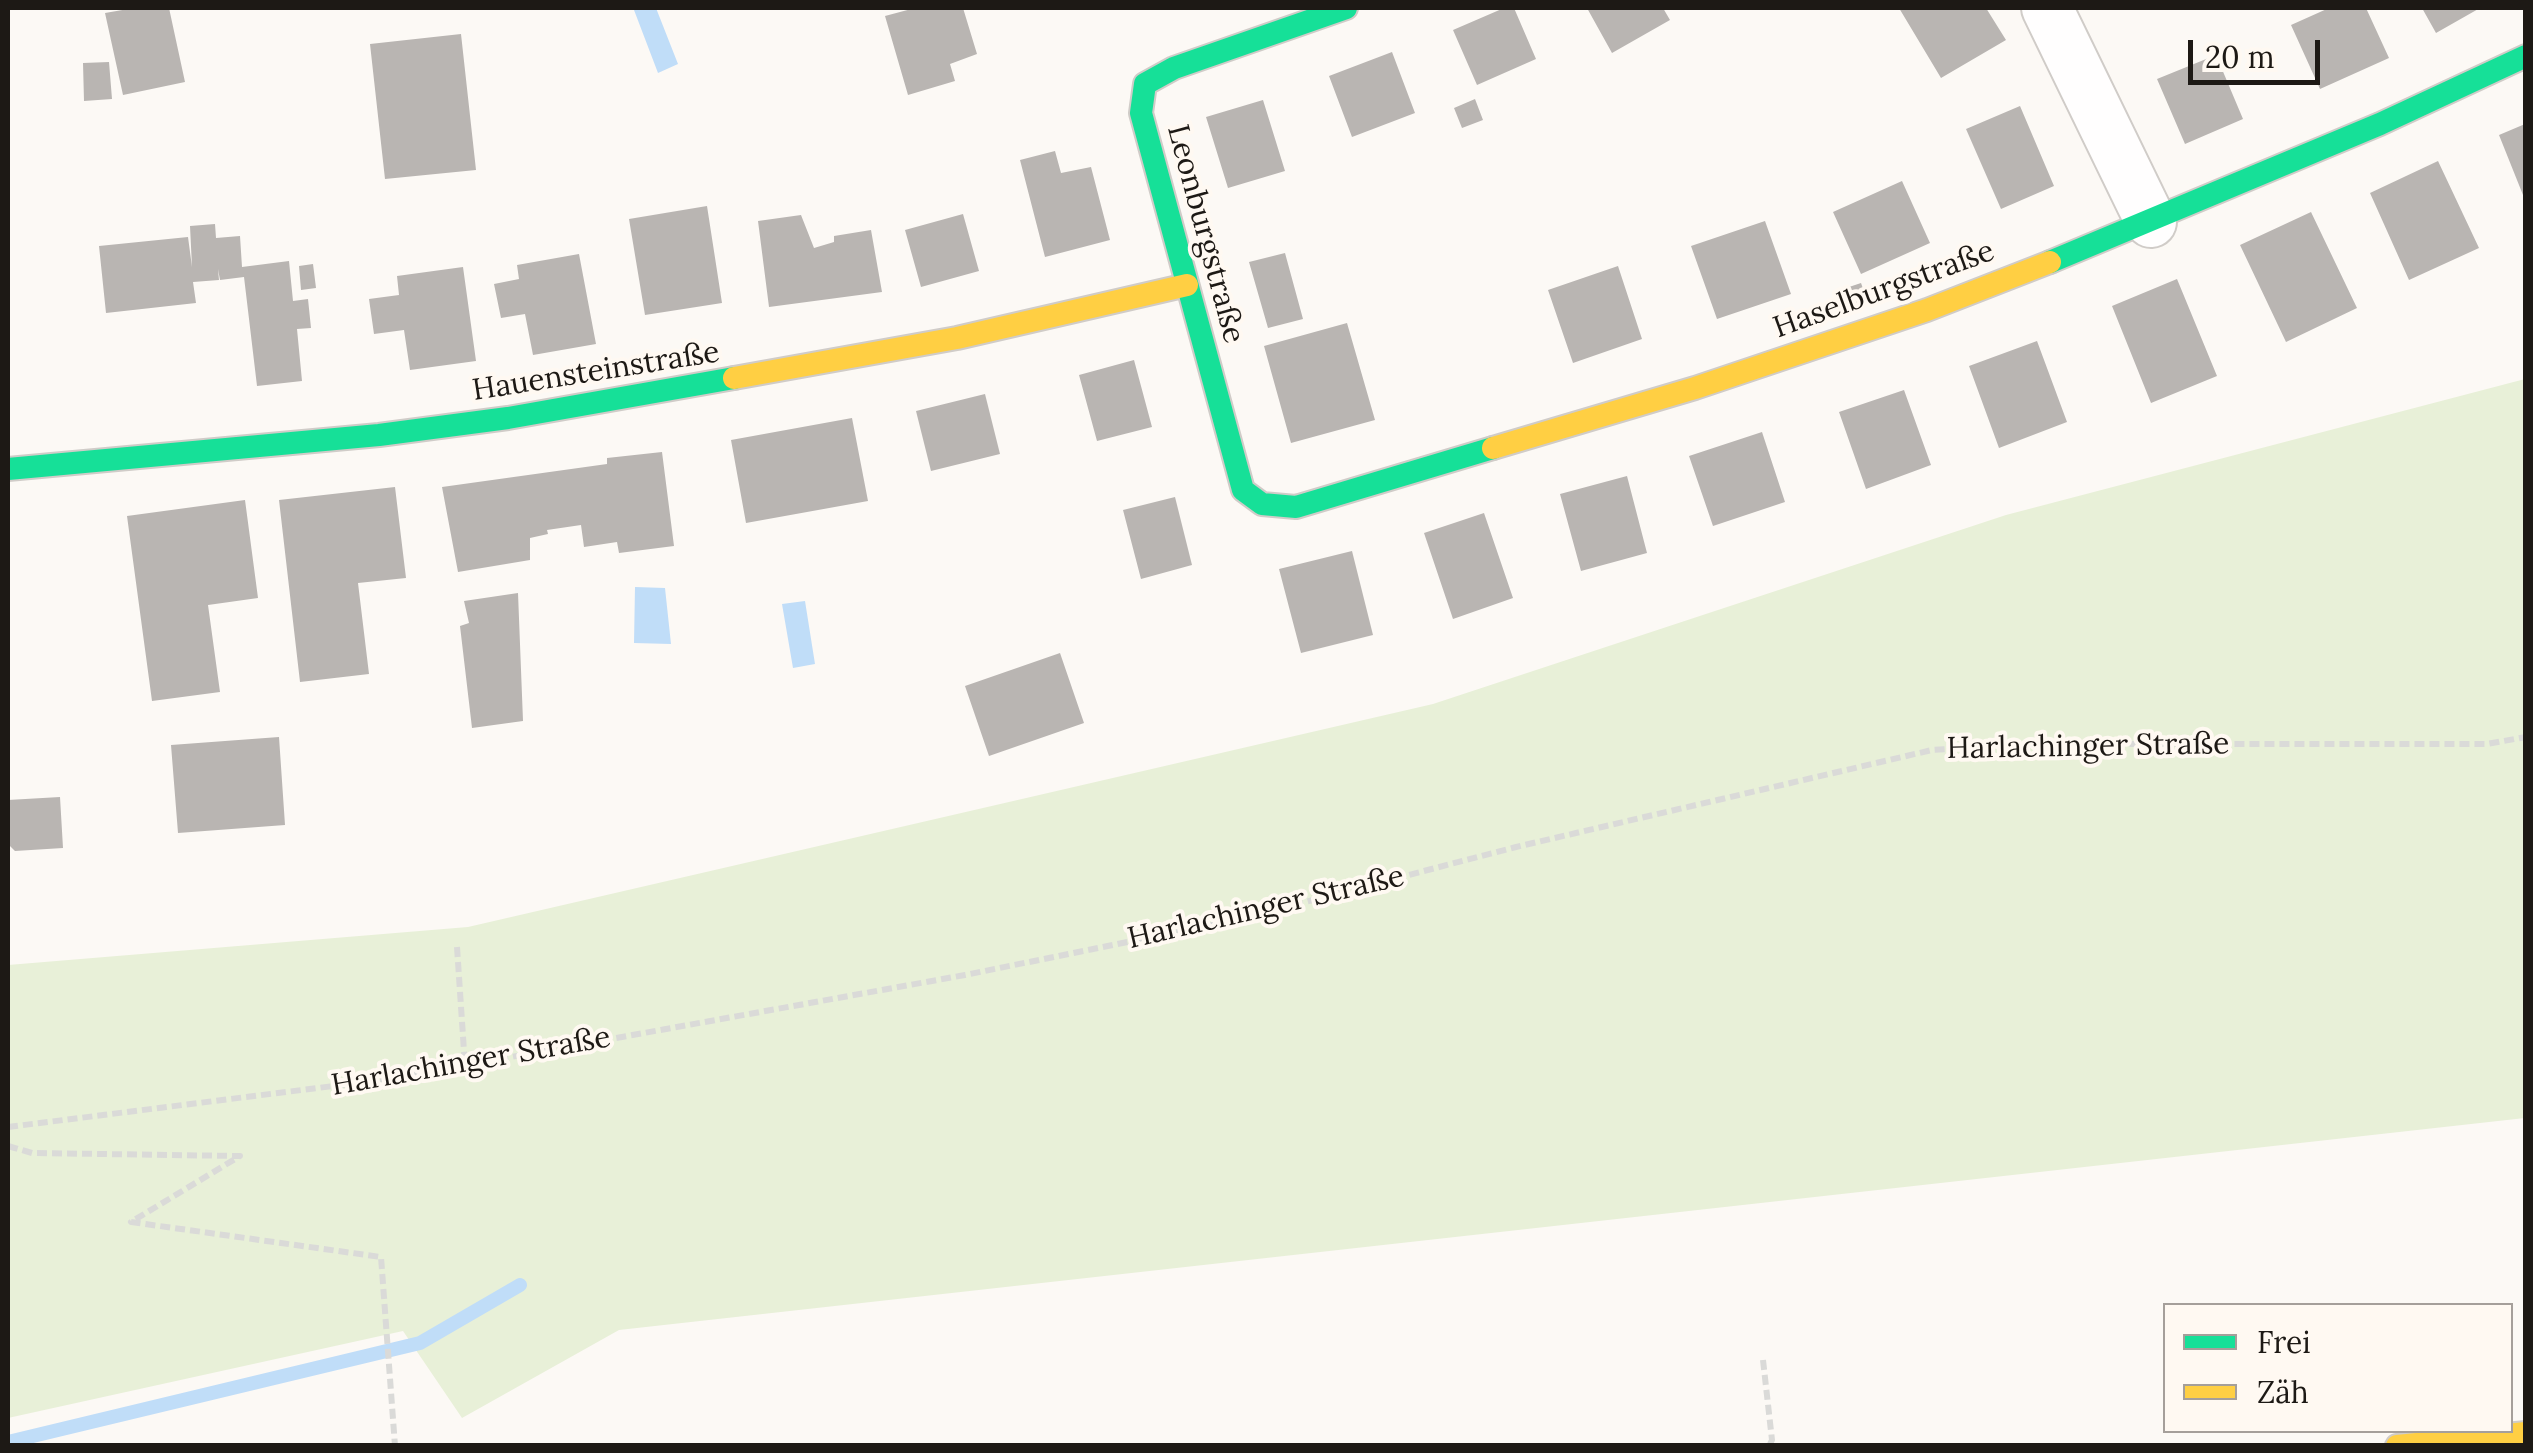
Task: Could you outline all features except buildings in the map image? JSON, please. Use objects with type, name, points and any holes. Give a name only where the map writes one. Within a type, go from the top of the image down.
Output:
[{"type":"street","name":"Leonburgstraße","points":[[1243,490],[1141,113],[1146,84],[1174,68],[1346,8]]},
{"type":"street","points":[[2047,8],[2151,222]]},
{"type":"street","name":"Haselburgstraße","points":[[1243,490],[1262,504],[1296,507],[1694,388],[1909,316],[2151,222],[2380,124],[2526,56]]},
{"type":"street","name":"Hauensteinstraße","points":[[8,470],[379,435],[508,418],[939,341],[1187,285]]},
{"type":"street","points":[[2397,1446],[2526,1433]]},
{"type":"path","name":"Harlachinger Straße","points":[[8,1128],[389,1079],[965,975],[1236,920],[1516,847],[1932,750],[2024,744],[2487,744],[2526,737]]},
{"type":"path","points":[[457,947],[465,1066]]},
{"type":"path","points":[[8,1146],[32,1153],[240,1156],[131,1222],[381,1256],[396,1446]]},
{"type":"path","points":[[1763,1360],[1770,1446]]},
{"type":"green space","points":[[2525,379],[2525,1118],[619,1330],[462,1418],[403,1331],[8,1418],[8,965],[468,927],[1433,704],[2006,515]]},
{"type":"water","points":[[656,8],[678,64],[658,73],[634,10]]},
{"type":"water","points":[[635,587],[665,588],[671,644],[634,643]]},
{"type":"water","points":[[805,601],[815,664],[793,668],[782,604]]},
{"type":"waterway","points":[[8,1442],[420,1343],[520,1285]]},
{"type":"traffic: fast","points":[[1346,8],[1174,68],[1145,84],[1141,113],[1243,490],[1262,504],[1296,507],[1493,448]]},
{"type":"traffic: fast","points":[[2050,262],[2380,124],[2526,56]]},
{"type":"traffic: fast","points":[[8,469],[379,435],[508,418],[734,378]]},
{"type":"traffic: slow","points":[[1493,448],[1695,388],[1927,310],[2050,262]]},
{"type":"traffic: slow","points":[[734,378],[957,338],[1187,285]]},
{"type":"traffic: slow","points":[[2397,1446],[2526,1433]]}]
